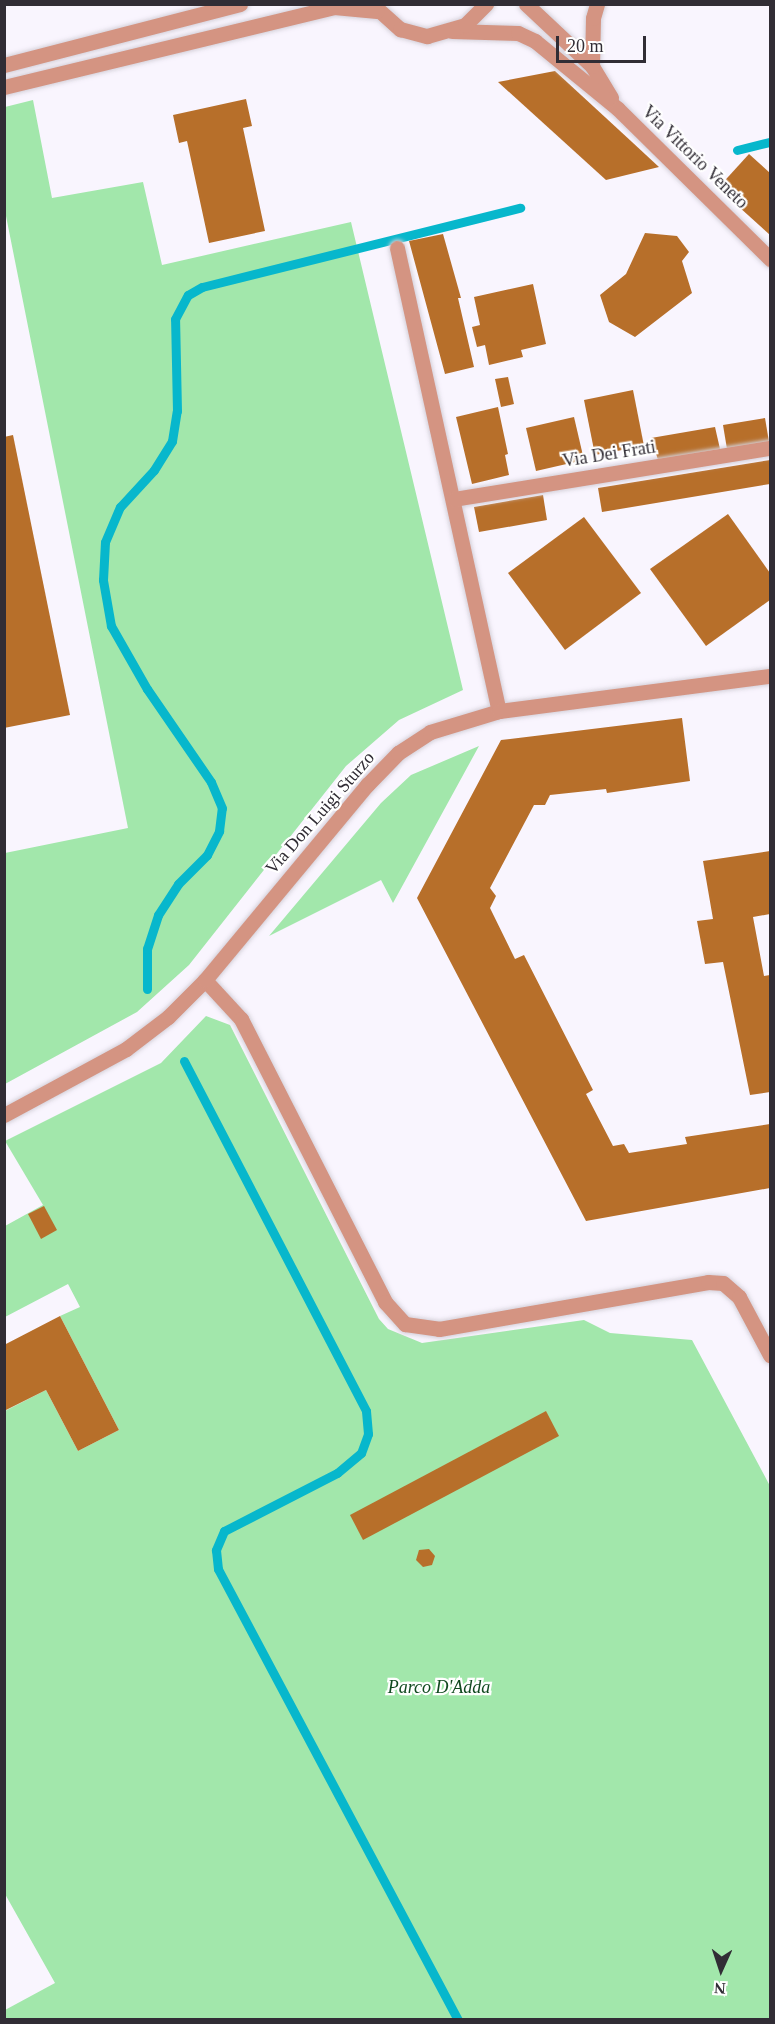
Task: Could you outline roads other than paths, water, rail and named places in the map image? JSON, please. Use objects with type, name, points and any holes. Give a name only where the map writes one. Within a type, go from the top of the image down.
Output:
[{"type":"street","points":[[4,64],[240,4]]},
{"type":"street","points":[[452,32],[473,20],[486,4]]},
{"type":"street","name":"Via Vittorio Veneto","points":[[526,4],[592,66],[618,109]]},
{"type":"street","points":[[592,66],[592,18],[597,4]]},
{"type":"street","points":[[4,87],[334,7],[374,8]]},
{"type":"street","name":"Via Vittorio Veneto","points":[[374,8],[388,23],[415,34],[518,33],[535,41],[618,109],[771,259]]},
{"type":"street","points":[[397,248],[499,711]]},
{"type":"street","name":"Via Dei Frati","points":[[454,499],[771,448]]},
{"type":"street","name":"Via Don Luigi Sturzo","points":[[4,1114],[126,1049],[168,1017],[205,980],[398,753],[430,732],[499,711],[771,676]]},
{"type":"street","points":[[205,980],[241,1019],[385,1302],[405,1324],[439,1329],[708,1282],[723,1283],[739,1297],[769,1349]]},
{"type":"waterway","points":[[737,150],[770,142]]},
{"type":"waterway","points":[[147,989],[147,949],[158,915],[178,884],[207,855],[219,831],[222,808],[211,782],[147,689],[111,626],[103,580],[105,542],[120,507],[154,470],[172,441],[177,411],[175,319],[188,295],[202,287],[520,208]]},
{"type":"waterway","points":[[184,1061],[366,1411],[368,1434],[361,1453],[337,1473],[224,1531],[216,1550],[218,1569],[458,2020]]},
{"type":"park label","name":"Parco D'Adda","points":[[439,1687]]}]
